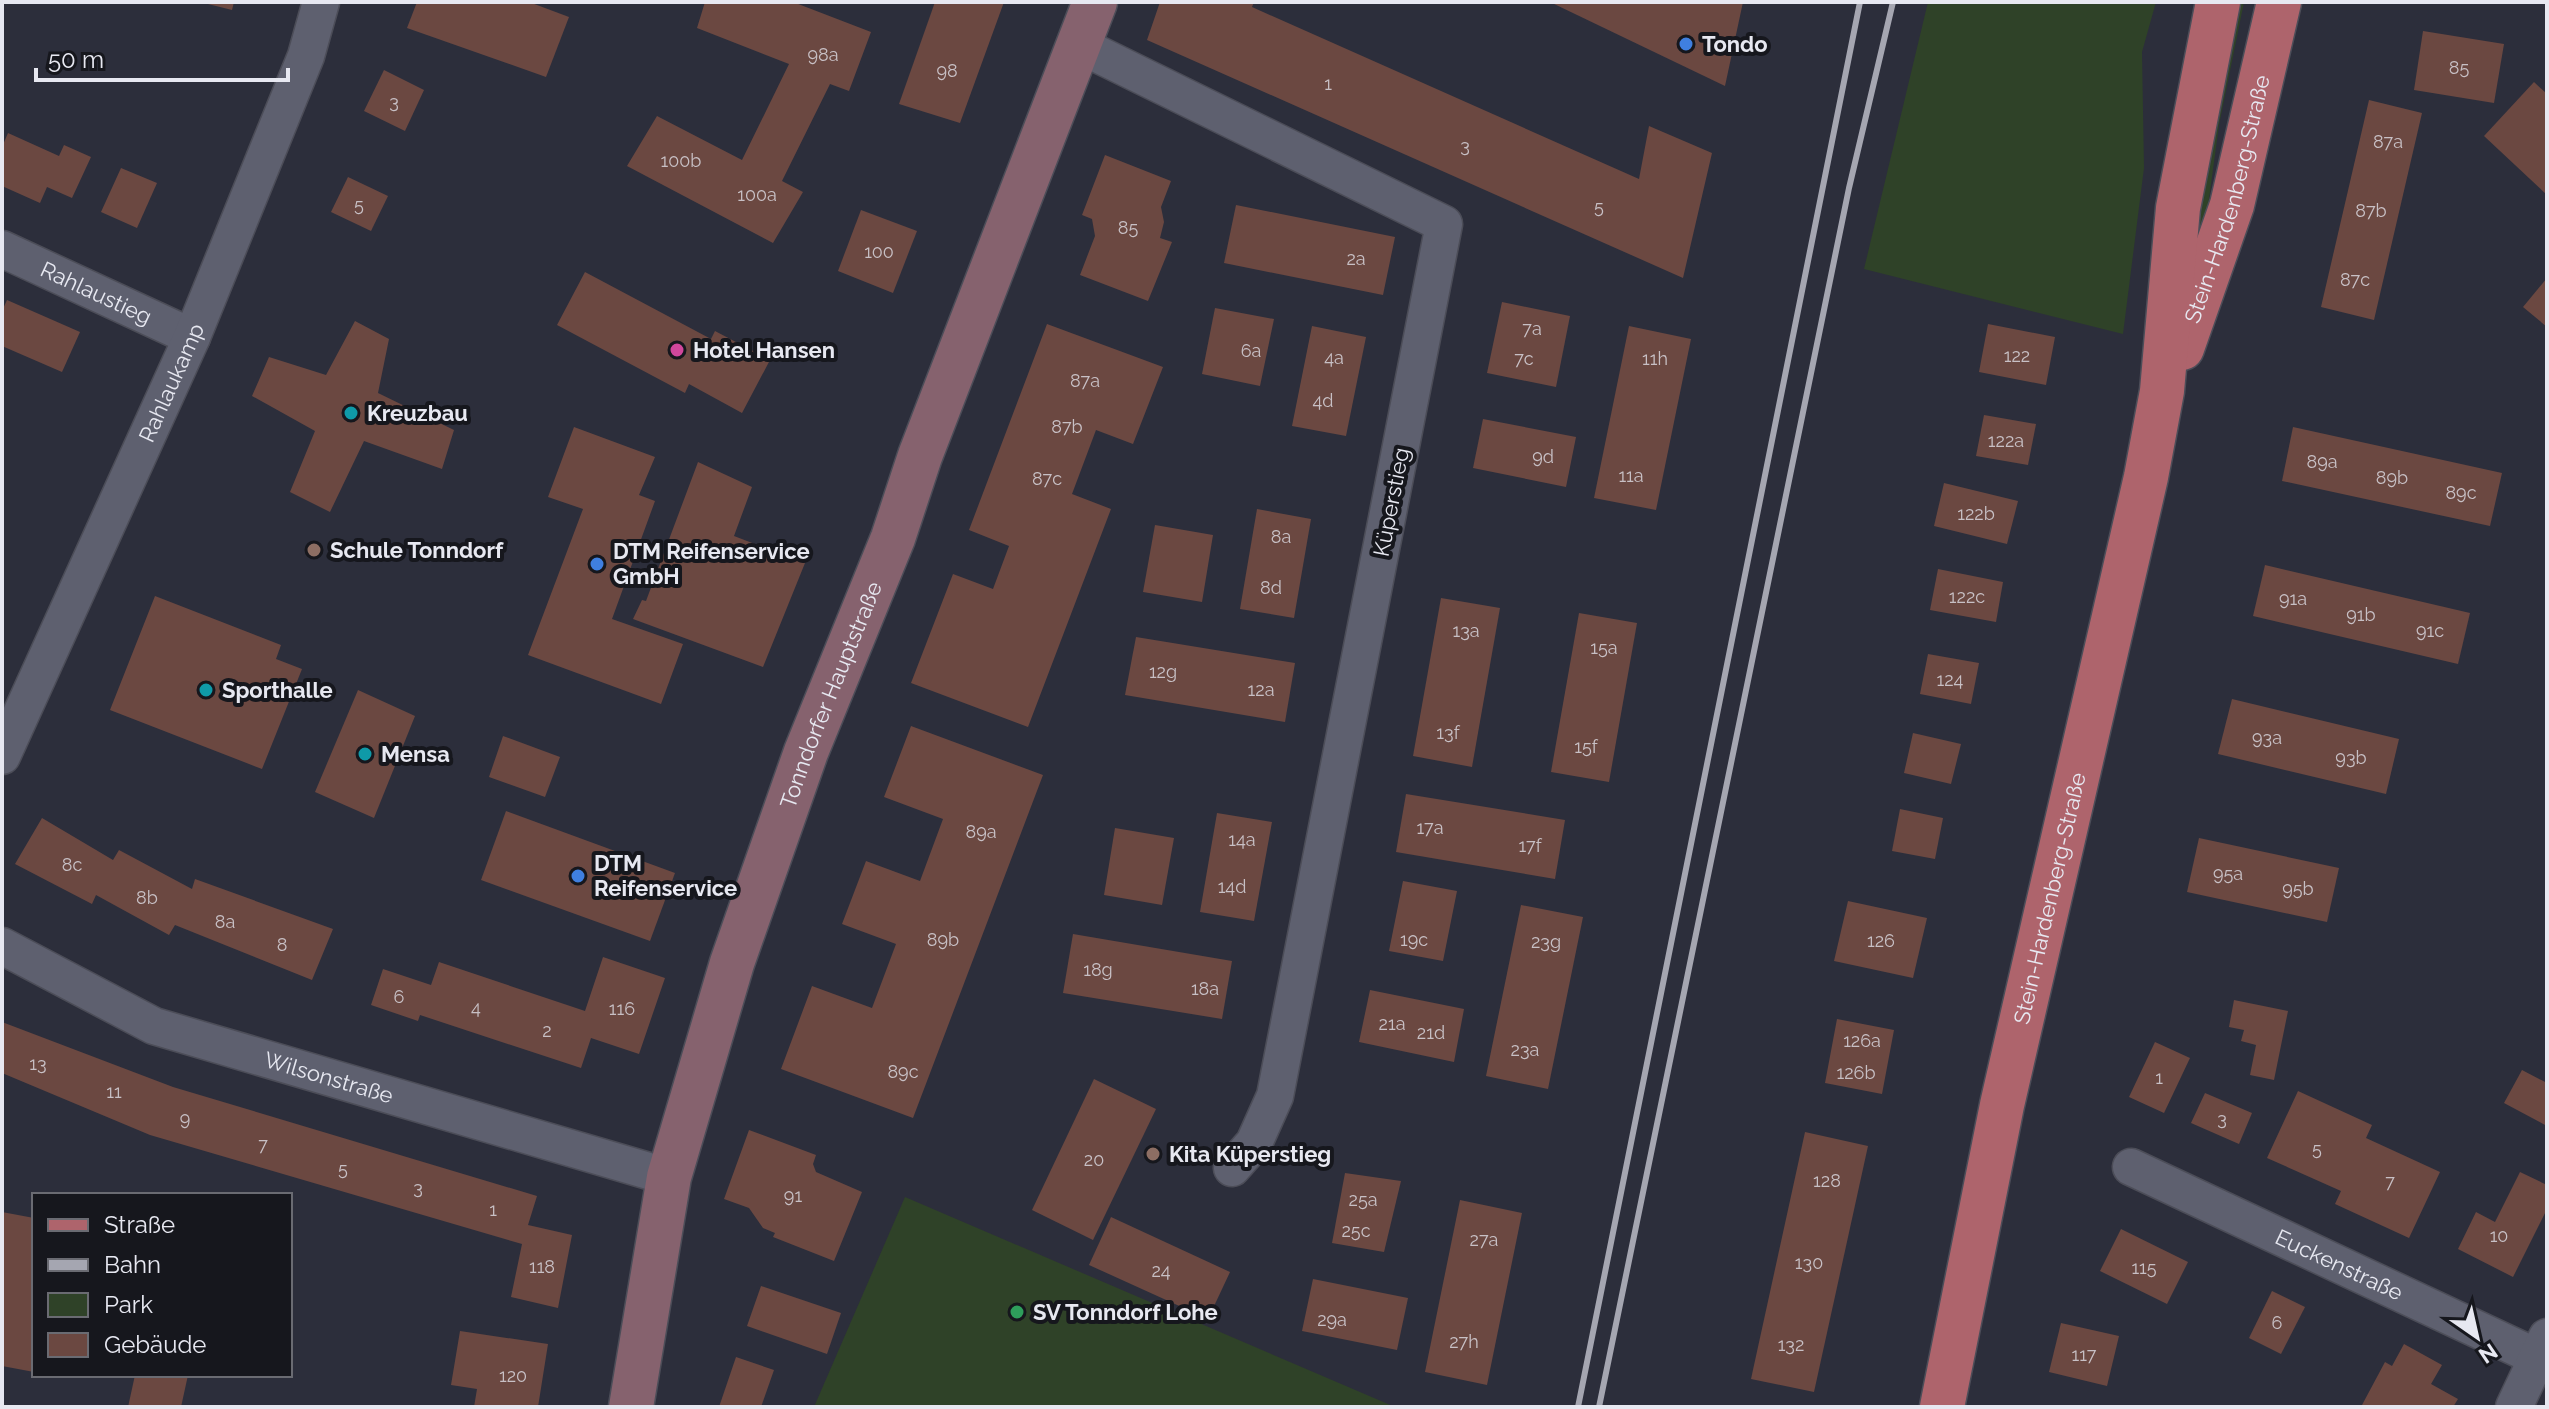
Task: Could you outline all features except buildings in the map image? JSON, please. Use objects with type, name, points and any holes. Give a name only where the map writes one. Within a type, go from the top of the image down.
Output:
[{"type":"main road","name":"Tonndorfer Hauptstraße","points":[[631,1407],[669,1177],[732,963],[770,848],[893,538],[920,456],[1095,2]]},
{"type":"main road","name":"Stein-Hardenberg-Straße","points":[[1942,1407],[2002,1105],[2143,490],[2162,391],[2178,208],[2218,2]]},
{"type":"main road","name":"Stein-Hardenberg-Straße","points":[[2162,391],[2188,335],[2232,205],[2279,2]]},
{"type":"street","name":"Rahlaukamp","points":[[2,756],[192,337],[306,56],[321,2]]},
{"type":"street","name":"Küperstieg","points":[[1079,45],[1444,224],[1275,1096],[1254,1143],[1232,1168]]},
{"type":"street","name":"Rahlaustieg","points":[[2,249],[192,337]]},
{"type":"street","name":"Wilsonstraße","points":[[2,946],[154,1026],[669,1177]]},
{"type":"street","name":"Euckenstraße","points":[[2131,1167],[2544,1352]]},
{"type":"street","points":[[2514,1407],[2544,1352]]},
{"type":"green space","points":[[1928,2],[2156,2],[2142,52],[2144,168],[2123,334],[1864,269]]},
{"type":"green space","points":[[2232,2],[2244,2],[2219,125],[2202,251],[2193,250]]},
{"type":"green space","name":"SV Tonndorf Lohe","points":[[905,1197],[1395,1407],[814,1407]]},
{"type":"railway","points":[[1578,1407],[1860,2]]},
{"type":"railway","points":[[1599,1407],[1849,188],[1893,2]]},
{"type":"place","name":"Tondo","points":[[1686,44]]},
{"type":"place","name":"Hotel Hansen","points":[[677,350]]},
{"type":"place","name":"Kreuzbau","points":[[351,413]]},
{"type":"place","name":"Schule Tonndorf","points":[[314,550]]},
{"type":"place","name":"DTM Reifenservice GmbH","points":[[597,564]]},
{"type":"place","name":"Sporthalle","points":[[206,690]]},
{"type":"place","name":"Mensa","points":[[365,754]]},
{"type":"place","name":"DTM Reifenservice","points":[[578,876]]},
{"type":"place","name":"Kita Küperstieg","points":[[1153,1154]]},
{"type":"place","name":"SV Tonndorf Lohe","points":[[1017,1312]]}]
